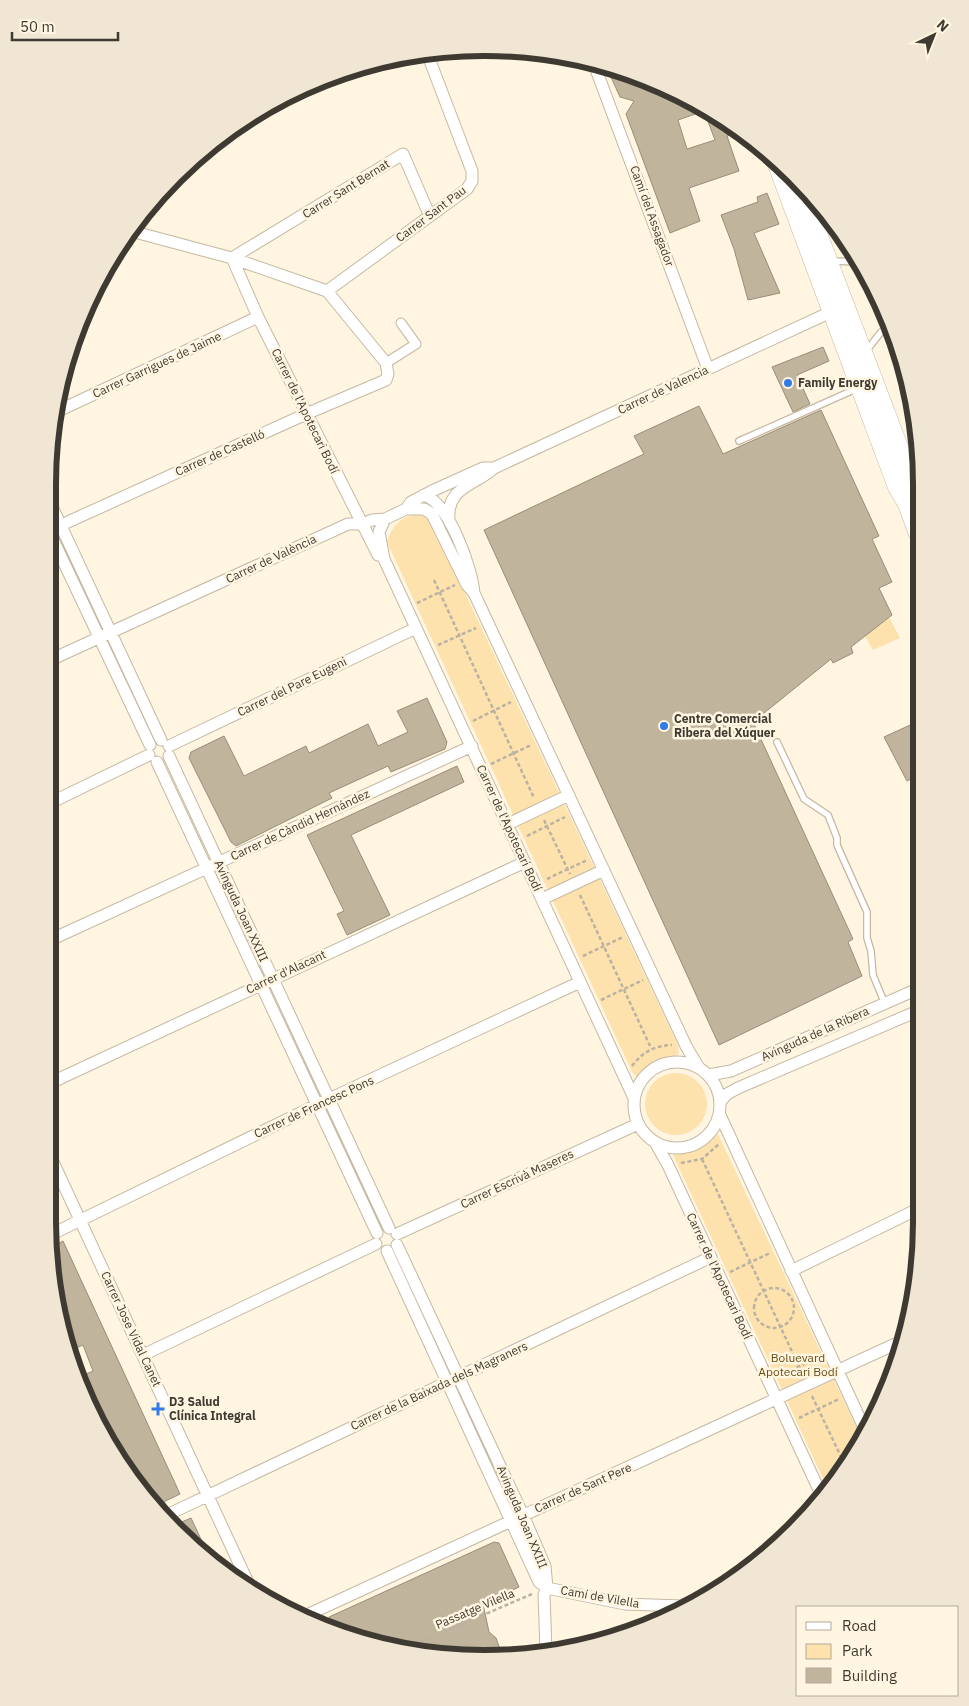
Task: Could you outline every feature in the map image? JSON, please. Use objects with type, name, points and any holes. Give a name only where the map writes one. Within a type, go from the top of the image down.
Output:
[{"type":"main road","points":[[782,177],[897,487],[907,504],[913,520]]},
{"type":"main road","points":[[806,202],[913,483]]},
{"type":"street","name":"Carrer Sant Pau","points":[[327,291],[466,189],[472,181],[472,172],[430,60]]},
{"type":"street","name":"Camí del Assagador","points":[[597,72],[708,369]]},
{"type":"street","name":"Carrer Sant Bernat","points":[[232,258],[403,154],[430,214]]},
{"type":"street","points":[[138,233],[232,258],[327,291],[387,369],[416,344],[401,323]]},
{"type":"street","name":"Carrer de l'Apotecari Bodí","points":[[232,258],[258,317],[306,414],[378,556],[384,559]]},
{"type":"street","name":"Carrer de Valencia","points":[[494,468],[832,312]]},
{"type":"street","name":"Carrer Garrigues de Jaime","points":[[63,409],[258,317]]},
{"type":"street","name":"Carrer de Castelló","points":[[56,527],[306,414],[386,380],[387,369]]},
{"type":"street","name":"Carrer de València","points":[[56,657],[351,523],[362,524],[372,520],[385,519],[406,509],[411,502],[483,468],[494,468]]},
{"type":"street","points":[[448,516],[461,489],[487,475],[494,468]]},
{"type":"street","points":[[424,496],[432,498],[448,516],[473,576],[474,593]]},
{"type":"street","points":[[406,509],[424,509],[432,514],[467,585],[474,593],[686,1046],[718,1092],[720,1115],[862,1423]]},
{"type":"street","name":"Avinguda Joan XXIII","points":[[56,515],[110,632],[206,868],[317,1105],[377,1239]]},
{"type":"street","name":"Carrer de l'Apotecari Bodí","points":[[385,519],[379,532],[384,559],[634,1098]]},
{"type":"street","name":"Avinguda Joan XXIII","points":[[56,545],[99,637],[218,862],[329,1099],[392,1240],[459,1376],[523,1515],[545,1566],[547,1588]]},
{"type":"street","name":"Carrer del Pare Eugeni","points":[[56,800],[416,628]]},
{"type":"street","name":"Carrer de Càndid Hernández","points":[[56,937],[472,746]]},
{"type":"street","points":[[508,824],[569,795]]},
{"type":"street","name":"Carrer d'Alacant","points":[[56,1080],[272,978],[525,862]]},
{"type":"street","points":[[542,899],[604,870]]},
{"type":"street","name":"Carrer de Francesc Pons","points":[[56,1232],[329,1099],[580,982]]},
{"type":"street","name":"Avinguda de la Ribera","points":[[704,1071],[716,1075],[731,1071],[913,991]]},
{"type":"street","name":"Avinguda de la Ribera","points":[[720,1101],[727,1094],[738,1088],[913,1013]]},
{"type":"street","points":[[704,1071],[679,1062],[659,1066],[647,1073],[639,1084],[634,1098],[634,1111],[638,1124],[645,1134],[655,1142],[674,1148],[694,1145],[710,1133],[720,1115]]},
{"type":"street","name":"Carrer Escrivà Maseres","points":[[377,1239],[384,1228],[392,1240],[638,1124]]},
{"type":"street","name":"Carrer de l'Apotecari Bodí","points":[[655,1142],[818,1489]]},
{"type":"street","name":"Carrer Jose Vidal Canet","points":[[56,1168],[245,1577]]},
{"type":"street","points":[[791,1271],[913,1211]]},
{"type":"street","points":[[143,1355],[377,1239],[381,1250],[392,1240]]},
{"type":"street","name":"Avinguda Joan XXIII","points":[[392,1240],[447,1382],[539,1582],[547,1588]]},
{"type":"street","name":"Carrer de la Baixada dels Magraners","points":[[171,1513],[711,1258]]},
{"type":"street","points":[[838,1372],[894,1345]]},
{"type":"street","name":"Carrer de Sant Pere","points":[[310,1612],[838,1372]]},
{"type":"street","points":[[546,1645],[544,1595],[547,1588]]},
{"type":"street","name":"Camí de Vilella","points":[[547,1588],[625,1604],[674,1606]]},
{"type":"lane","points":[[828,259],[838,263],[850,262]]},
{"type":"lane","points":[[865,354],[872,342],[884,331]]},
{"type":"lane","points":[[739,441],[860,387]]},
{"type":"lane","points":[[777,742],[804,799],[828,815],[837,838],[837,845],[867,912],[866,928],[872,951],[873,975],[885,1004]]},
{"type":"path","points":[[434,580],[536,803]]},
{"type":"path","points":[[415,604],[458,583]]},
{"type":"path","points":[[434,646],[480,626]]},
{"type":"path","points":[[469,722],[517,700]]},
{"type":"path","points":[[488,765],[537,742]]},
{"type":"path","points":[[522,838],[570,814]]},
{"type":"path","points":[[543,816],[568,869]]},
{"type":"path","points":[[542,880],[591,858]]},
{"type":"path","points":[[578,891],[651,1048]]},
{"type":"path","points":[[579,958],[626,936]]},
{"type":"path","points":[[599,1001],[647,979]]},
{"type":"path","points":[[630,1069],[641,1055],[651,1048],[678,1044]]},
{"type":"path","points":[[677,1164],[702,1159],[722,1141]]},
{"type":"path","points":[[702,1159],[806,1381]]},
{"type":"path","points":[[728,1274],[774,1251]]},
{"type":"path","points":[[777,1289],[788,1294],[792,1299],[794,1305],[792,1318],[781,1327],[770,1328],[764,1325],[756,1314],[756,1300],[764,1291],[777,1289]]},
{"type":"path","points":[[775,1377],[823,1356]]},
{"type":"path","points":[[811,1392],[842,1458]]},
{"type":"path","points":[[795,1419],[842,1397]]},
{"type":"path","name":"Passatge Vilella","points":[[416,1644],[547,1588]]},
{"type":"green space","points":[[422,514],[432,523],[678,1045],[679,1053],[676,1056],[654,1061],[637,1077],[632,1072],[387,542],[395,525],[409,516]]},
{"type":"green space","points":[[889,617],[900,638],[873,650],[865,636]]},
{"type":"green space","points":[[676,1073],[688,1075],[698,1082],[705,1092],[707,1104],[705,1116],[698,1126],[688,1133],[676,1135],[664,1133],[654,1126],[647,1116],[645,1104],[647,1092],[654,1082],[664,1075]]},
{"type":"green space","name":"Boluevard Apotecari Bodí","points":[[718,1134],[858,1431],[824,1481],[673,1155],[698,1149]]},
{"type":"building","points":[[610,76],[674,100],[698,113],[678,120],[687,149],[715,140],[707,119],[731,134],[727,136],[739,171],[689,188],[700,221],[670,233],[626,114],[634,101],[620,97]]},
{"type":"building","points":[[767,193],[779,224],[754,233],[780,293],[748,300],[734,249],[721,215],[758,202],[757,197]]},
{"type":"building","points":[[823,347],[829,361],[797,375],[810,404],[793,412],[772,367]]},
{"type":"building","name":"Centre Comercial Ribera del Xúquer","points":[[699,406],[723,454],[821,410],[879,536],[872,539],[892,582],[879,588],[892,615],[851,647],[853,653],[833,663],[831,659],[753,722],[853,939],[848,942],[862,976],[719,1045],[484,530],[644,454],[634,436]]},
{"type":"building","points":[[427,698],[447,742],[445,749],[391,772],[388,766],[329,793],[332,798],[236,846],[231,842],[189,758],[191,752],[224,736],[244,776],[306,746],[309,753],[368,724],[378,746],[408,732],[397,711]]},
{"type":"building","points":[[913,724],[913,778],[907,781],[884,737]]},
{"type":"building","points":[[457,766],[464,782],[351,835],[390,915],[347,935],[337,914],[344,911],[307,835]]},
{"type":"building","points":[[63,1241],[180,1494],[162,1503],[128,1459],[100,1411],[89,1385],[85,1374],[93,1371],[83,1345],[76,1348],[71,1332],[64,1302],[57,1244]]},
{"type":"building","points":[[191,1518],[203,1544],[202,1543],[181,1522]]},
{"type":"building","points":[[494,1542],[499,1543],[519,1587],[483,1604],[489,1632],[496,1638],[500,1649],[456,1649],[401,1642],[347,1627],[331,1621],[329,1617]]},
{"type":"place","name":"Family Energy","points":[[788,383]]},
{"type":"place","name":"Centre Comercial Ribera del Xúquer","points":[[664,726]]},
{"type":"place","name":"D3 Salud Clínica Integral","points":[[158,1409]]}]
